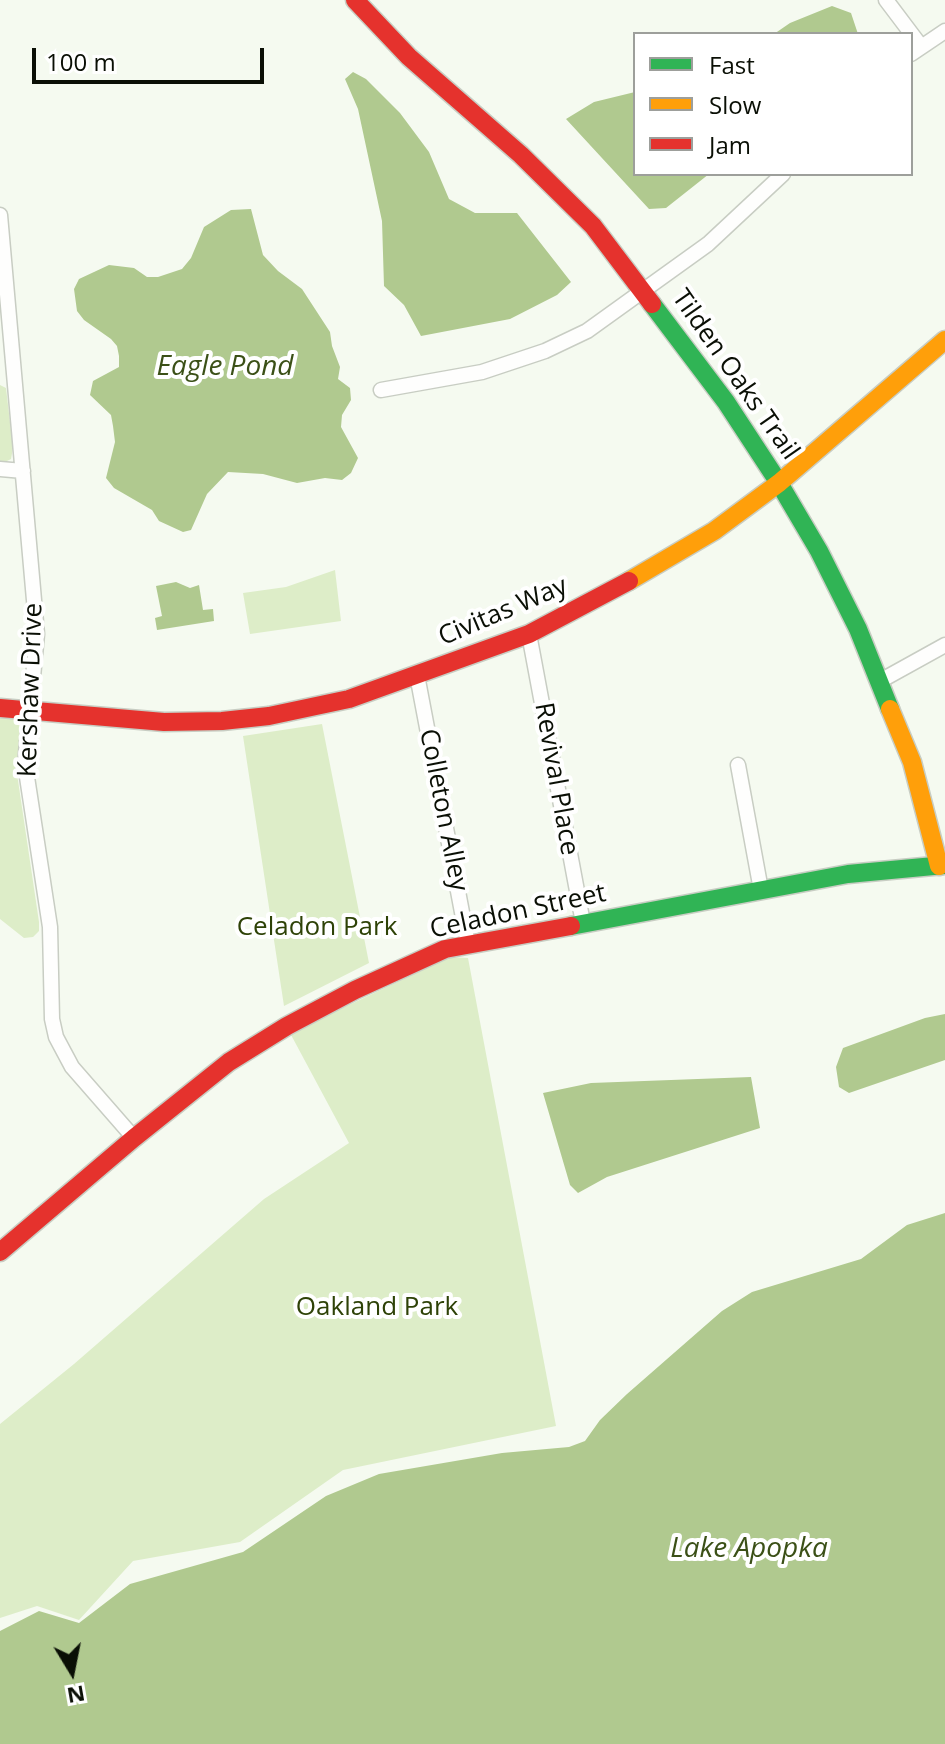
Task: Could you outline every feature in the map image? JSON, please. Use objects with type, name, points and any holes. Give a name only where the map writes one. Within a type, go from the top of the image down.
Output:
[{"type":"street","name":"Tilden Oaks Trail","points":[[355,0],[409,57],[521,155],[593,226],[726,402],[819,551],[858,629],[912,762],[942,866]]},
{"type":"street","points":[[886,0],[905,32]]},
{"type":"street","points":[[916,50],[945,31]]},
{"type":"street","points":[[381,390],[482,372],[545,351],[587,331],[708,244],[781,176]]},
{"type":"street","name":"Kershaw Drive","points":[[0,215],[8,376],[23,471],[37,634],[25,764],[50,927],[52,1019],[56,1037],[72,1067],[134,1138]]},
{"type":"street","name":"Civitas Way","points":[[0,708],[164,722],[269,716],[349,699],[529,634],[664,562],[714,531],[779,483],[945,340]]},
{"type":"street","points":[[0,469],[23,471]]},
{"type":"street","name":"Revival Place","points":[[529,634],[583,923]]},
{"type":"street","points":[[880,681],[945,645]]},
{"type":"street","name":"Colleton Alley","points":[[417,675],[468,944]]},
{"type":"street","points":[[738,765],[761,890]]},
{"type":"street","name":"Celadon Street","points":[[0,1252],[229,1062],[287,1026],[445,949],[848,874],[942,866]]},
{"type":"green space","points":[[0,385],[6,388],[13,448],[11,459],[5,462],[0,461]]},
{"type":"green space","points":[[335,570],[341,621],[250,634],[243,593],[286,587]]},
{"type":"green space","points":[[0,715],[17,719],[21,725],[16,767],[39,922],[39,931],[33,937],[24,938],[0,919]]},
{"type":"green space","name":"Celadon Park","points":[[322,724],[369,963],[284,1006],[243,736]]},
{"type":"green space","name":"Oakland Park","points":[[450,957],[468,958],[556,1426],[343,1470],[240,1542],[133,1561],[79,1620],[37,1606],[0,1618],[0,1424],[264,1199],[349,1143],[290,1033]]},
{"type":"water","points":[[832,6],[851,13],[857,32],[777,32],[790,23]]},
{"type":"water","points":[[353,72],[366,79],[400,113],[429,152],[449,199],[475,213],[517,213],[571,282],[557,295],[510,319],[421,336],[404,305],[384,286],[382,221],[358,109],[345,79]]},
{"type":"water","points":[[633,92],[633,176],[706,176],[666,208],[649,209],[566,119],[594,102]]},
{"type":"water","name":"Eagle Pond","points":[[251,209],[263,255],[302,289],[330,332],[340,367],[338,379],[350,388],[351,400],[342,415],[341,427],[358,458],[351,473],[342,480],[325,478],[297,483],[263,474],[228,472],[207,494],[191,530],[183,532],[159,521],[152,510],[114,488],[106,478],[115,442],[111,415],[90,395],[93,381],[119,367],[119,356],[117,346],[111,339],[84,320],[77,311],[74,289],[79,279],[109,265],[134,268],[147,277],[158,277],[182,269],[191,258],[204,227],[231,210]]},
{"type":"water","points":[[176,582],[190,588],[199,585],[203,610],[213,609],[214,621],[157,630],[155,618],[162,616],[156,586]]},
{"type":"water","points":[[945,1014],[945,1060],[849,1093],[839,1087],[836,1067],[843,1048],[925,1018]]},
{"type":"water","points":[[751,1077],[760,1128],[607,1177],[578,1193],[570,1185],[543,1093],[591,1083]]},
{"type":"water","name":"Lake Apopka","points":[[945,1213],[945,1744],[0,1744],[0,1631],[39,1611],[79,1623],[130,1584],[243,1552],[326,1496],[379,1474],[502,1453],[569,1447],[585,1441],[600,1420],[627,1394],[722,1311],[752,1292],[861,1259],[907,1225]]},
{"type":"traffic: fast","points":[[652,304],[726,402],[819,551],[858,629],[890,709]]},
{"type":"traffic: fast","points":[[571,926],[848,874],[945,865]]},
{"type":"traffic: slow","points":[[629,581],[714,531],[779,483],[945,340]]},
{"type":"traffic: slow","points":[[890,709],[912,762],[939,866]]},
{"type":"traffic: jam","points":[[355,0],[409,57],[521,155],[593,226],[652,304]]},
{"type":"traffic: jam","points":[[0,708],[164,722],[269,716],[349,699],[529,634],[629,581]]},
{"type":"traffic: jam","points":[[0,1252],[229,1062],[287,1026],[355,990],[445,949],[571,926]]}]
